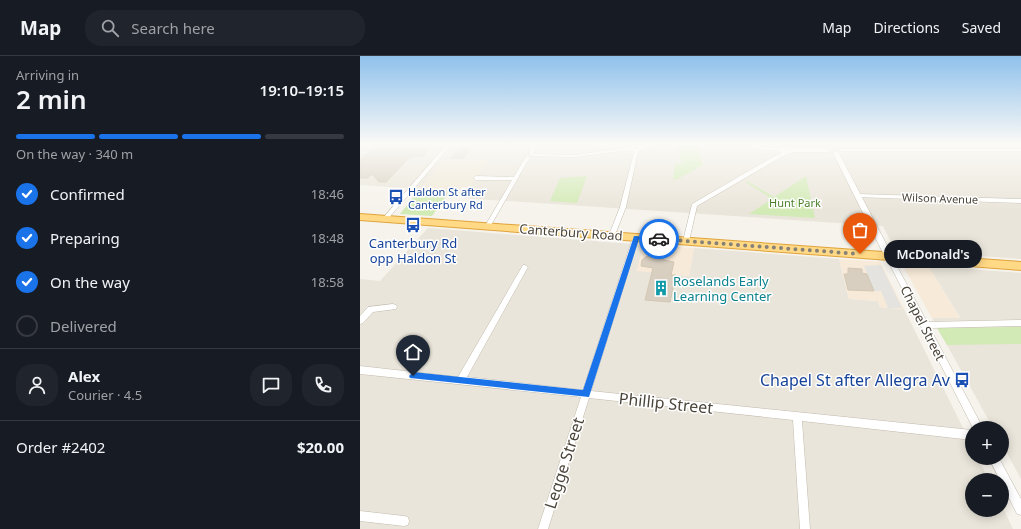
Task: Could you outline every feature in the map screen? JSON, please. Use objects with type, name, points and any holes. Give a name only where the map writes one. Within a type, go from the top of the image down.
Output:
[{"type":"highway","name":"Canterbury Road","points":[[362,218],[612,235],[1021,266]]},
{"type":"street","points":[[385,219],[431,166]]},
{"type":"street","points":[[488,226],[524,166]]},
{"type":"street","points":[[612,235],[623,207],[633,166]]},
{"type":"street","points":[[686,241],[694,205],[761,166]]},
{"type":"street","name":"Chapel Street","points":[[844,166],[889,257],[974,421]]},
{"type":"street","points":[[476,178],[516,179]]},
{"type":"street","name":"Wilson Avenue","points":[[858,196],[1021,201]]},
{"type":"street","name":"Legge Street","points":[[543,529],[636,237]]},
{"type":"street","points":[[460,381],[525,267]]},
{"type":"street","points":[[360,321],[371,309],[393,307]]},
{"type":"street","points":[[924,325],[1021,323]]},
{"type":"street","name":"Phillip Street","points":[[360,370],[965,434]]},
{"type":"street","points":[[798,417],[805,529]]},
{"type":"street","points":[[998,465],[1021,510]]},
{"type":"street","points":[[360,516],[404,521]]},
{"type":"shaded area","points":[[360,166],[439,166],[420,189],[360,185]]},
{"type":"shaded area","points":[[439,166],[484,166],[470,187],[462,187],[457,194],[416,194]]},
{"type":"shaded area","points":[[484,166],[1021,166],[1021,259],[895,250],[883,226],[462,198]]},
{"type":"shaded area","points":[[428,228],[644,245],[637,270],[689,276],[694,248],[839,259],[849,299],[878,301],[880,307],[904,309],[965,432],[965,465],[982,465],[986,473],[965,473],[965,517],[1007,517],[1013,529],[360,529],[360,279],[380,281]]},
{"type":"shaded area","points":[[644,245],[694,248],[689,276],[636,271]]},
{"type":"shaded area","points":[[839,259],[880,262],[904,309],[880,307],[878,301],[849,299]]},
{"type":"shaded area","points":[[902,264],[928,266],[960,318],[932,318]]},
{"type":"shaded area","points":[[881,265],[902,308],[888,308],[881,291],[874,291],[864,266]]},
{"type":"shaded area","points":[[928,266],[1021,273],[1021,479],[1009,457],[1009,421],[989,421],[932,318],[960,317]]},
{"type":"green space","points":[[675,166],[701,166],[676,180],[673,179]]},
{"type":"green space","points":[[587,176],[577,203],[550,201],[560,178]]},
{"type":"green space","name":"Hunt Park","points":[[806,176],[815,218],[749,214],[772,199],[746,182],[747,181],[774,197]]},
{"type":"green space","points":[[416,194],[448,194],[432,216],[400,214]]},
{"type":"green space","points":[[1021,327],[1021,344],[947,345],[937,328]]},
{"type":"building","points":[[360,166],[401,166],[386,182],[379,182],[372,174],[368,178],[360,178]]},
{"type":"building","name":"Roselands Early Learning Center","points":[[647,256],[674,262],[671,275],[676,275],[670,302],[645,300],[653,268],[641,266],[642,260]]},
{"type":"building","points":[[848,268],[862,269],[862,273],[867,274],[874,291],[848,290],[844,274],[848,274]]},
{"type":"way so far","points":[[659,239],[860,254]]},
{"type":"place","name":"Haldon St after Canterbury Rd","points":[[396,197]]},
{"type":"place","name":"Canterbury Rd opp Haldon St","points":[[413,225]]},
{"type":"place","name":"McDonald's","points":[[860,254]]},
{"type":"place","name":"Roselands Early Learning Center","points":[[661,288]]},
{"type":"place","name":"Chapel St after Allegra Av","points":[[962,380]]},
{"type":"route","points":[[413,376],[586,394],[636,237],[659,239]]}]
